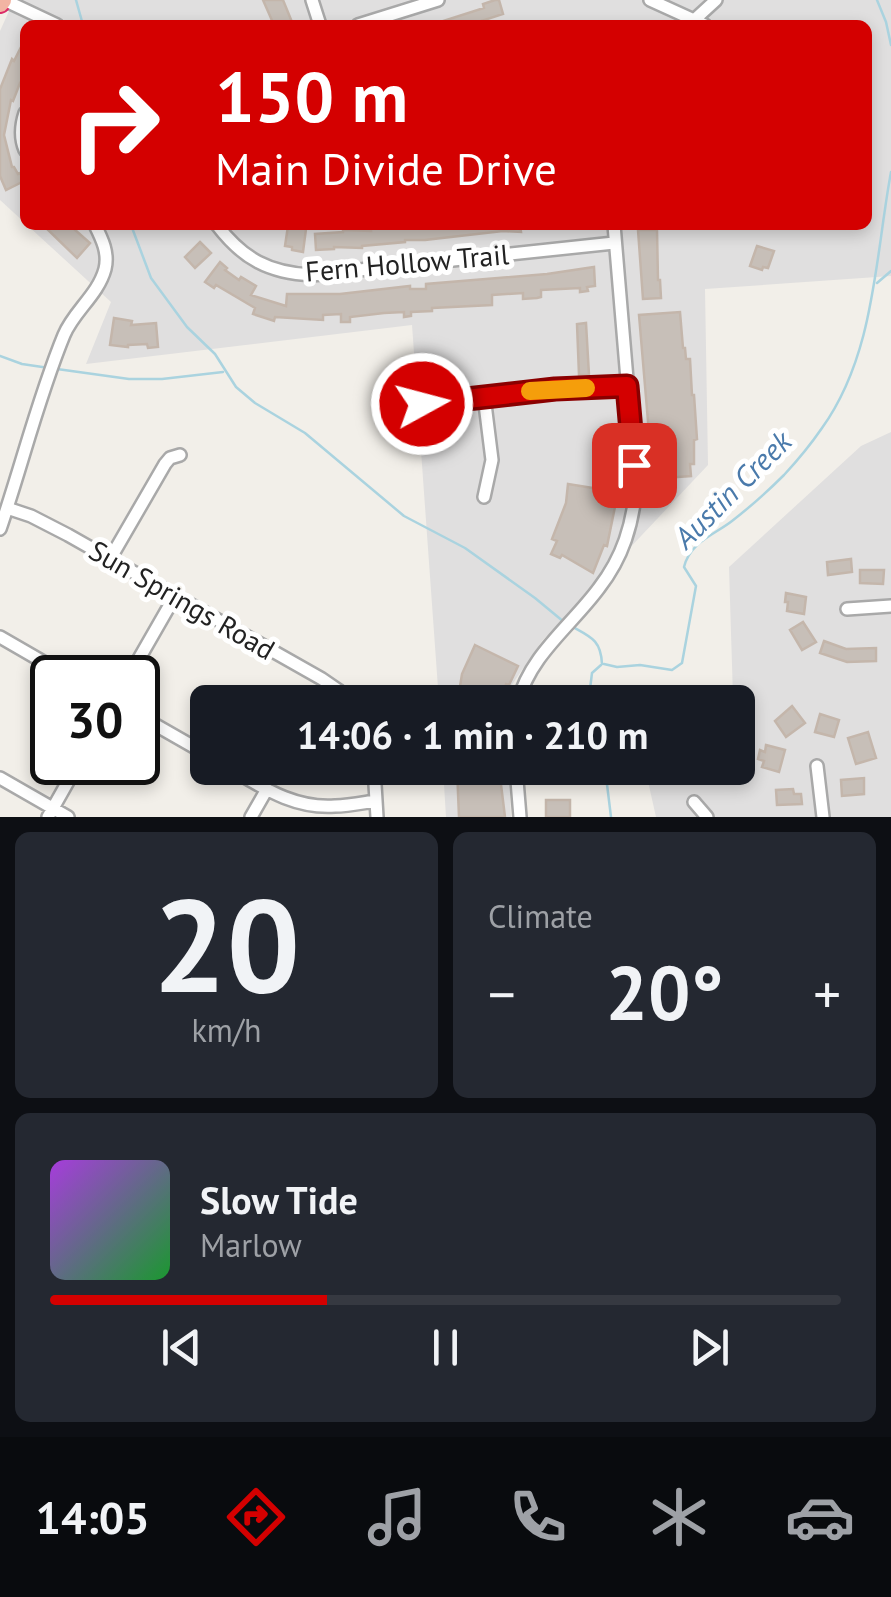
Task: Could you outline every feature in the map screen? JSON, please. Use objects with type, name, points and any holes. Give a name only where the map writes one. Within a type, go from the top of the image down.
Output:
[{"type":"street","points":[[374,20],[438,0]]},
{"type":"street","points":[[650,0],[698,20],[716,0]]},
{"type":"street","points":[[2,1],[45,20]]},
{"type":"street","points":[[0,529],[66,330],[104,272],[107,258],[98,230]]},
{"type":"street","name":"Fern Hollow Trail","points":[[220,230],[247,256],[270,268],[312,275],[614,243]]},
{"type":"street","points":[[523,685],[532,667],[598,591],[624,546],[634,509],[636,486],[614,230]]},
{"type":"street","points":[[422,404],[555,389],[627,386]]},
{"type":"street","points":[[484,396],[492,460],[484,497]]},
{"type":"street","points":[[110,558],[164,464],[180,455]]},
{"type":"street","name":"Sun Springs Road","points":[[8,508],[48,524],[110,558],[330,685]]},
{"type":"street","points":[[141,655],[176,596]]},
{"type":"street","points":[[847,609],[891,606]]},
{"type":"street","points":[[0,637],[31,655]]},
{"type":"street","points":[[160,729],[190,746]]},
{"type":"street","points":[[817,766],[822,817]]},
{"type":"street","points":[[0,778],[50,813],[68,817]]},
{"type":"street","points":[[50,813],[66,785]]},
{"type":"street","points":[[258,785],[298,803],[315,806],[376,802]]},
{"type":"street","points":[[375,785],[377,817]]},
{"type":"street","points":[[517,785],[520,817]]},
{"type":"street","points":[[252,817],[267,790]]},
{"type":"street","points":[[694,802],[707,817]]},
{"type":"shaded area","points":[[14,0],[891,0],[891,276],[705,289],[708,465],[542,641],[512,685],[438,685],[412,325],[86,364],[111,302],[32,230],[872,230],[872,20],[20,20],[20,218],[0,200],[0,31]]},
{"type":"shaded area","points":[[891,432],[891,817],[656,817],[649,785],[755,785],[755,685],[733,685],[729,567],[861,446]]},
{"type":"shaded area","points":[[444,785],[510,785],[511,817],[446,817]]},
{"type":"building","points":[[263,0],[283,0],[291,20],[272,20]]},
{"type":"building","points":[[499,0],[503,14],[484,20],[446,20],[484,8],[483,4]]},
{"type":"building","points":[[20,49],[20,83],[11,100],[4,135],[12,167],[20,173],[20,183],[6,190],[0,176],[0,89]]},
{"type":"building","points":[[48,230],[75,230],[90,243],[77,258]]},
{"type":"building","points":[[287,230],[306,230],[303,252],[285,246]]},
{"type":"building","points":[[638,230],[657,230],[661,298],[643,299]]},
{"type":"building","points":[[521,232],[316,250],[315,234]]},
{"type":"building","points":[[200,242],[211,253],[195,268],[185,257]]},
{"type":"building","points":[[757,246],[774,251],[768,268],[750,266]]},
{"type":"building","points":[[220,262],[239,280],[241,277],[256,286],[251,295],[286,306],[287,294],[340,294],[410,286],[426,289],[426,284],[594,267],[595,286],[580,292],[580,288],[541,290],[541,297],[537,298],[523,299],[523,293],[492,295],[492,305],[432,308],[404,317],[404,312],[350,317],[350,322],[341,322],[341,314],[323,315],[323,320],[275,317],[274,321],[253,314],[255,308],[205,282]]},
{"type":"building","points":[[680,312],[683,348],[686,359],[690,359],[694,395],[694,464],[690,464],[691,476],[650,479],[639,315]]},
{"type":"building","points":[[114,318],[132,321],[131,325],[156,323],[158,347],[110,345]]},
{"type":"building","points":[[586,323],[589,375],[579,375],[577,324]]},
{"type":"building","points":[[568,484],[618,492],[607,546],[604,545],[593,573],[562,555],[560,558],[551,554]]},
{"type":"building","points":[[851,559],[852,572],[828,575],[827,562]]},
{"type":"building","points":[[860,570],[884,570],[883,584],[860,583]]},
{"type":"building","points":[[786,593],[806,597],[804,614],[787,611]]},
{"type":"building","points":[[803,622],[816,642],[802,650],[790,630]]},
{"type":"building","points":[[824,641],[846,649],[876,648],[876,661],[847,662],[820,653]]},
{"type":"building","points":[[475,645],[518,666],[509,685],[460,685]]},
{"type":"building","points":[[792,706],[805,723],[786,737],[775,721]]},
{"type":"building","points":[[820,714],[839,720],[834,737],[815,732]]},
{"type":"building","points":[[868,732],[876,758],[856,764],[848,738]]},
{"type":"building","points":[[766,745],[785,750],[779,772],[762,767],[764,761],[758,759]]},
{"type":"building","points":[[864,778],[864,794],[842,796],[841,780]]},
{"type":"building","points":[[458,785],[501,785],[505,817],[459,817]]},
{"type":"building","points":[[793,789],[794,794],[801,794],[802,804],[777,805],[776,790]]},
{"type":"building","points":[[546,800],[570,800],[570,817],[546,817]]},
{"type":"waterway","points":[[76,0],[82,20]]},
{"type":"waterway","name":"Austin Creek","points":[[877,0],[891,45]]},
{"type":"waterway","name":"Austin Creek","points":[[604,664],[672,670],[682,663],[696,586],[684,567],[687,558],[697,545],[739,516],[784,475],[818,434],[840,399],[863,337],[891,172]]},
{"type":"waterway","points":[[133,230],[151,278],[187,327],[215,354],[236,387],[305,433],[404,516],[465,548],[564,622]]},
{"type":"waterway","points":[[877,283],[891,271]]},
{"type":"waterway","points":[[0,356],[49,368]]},
{"type":"waterway","points":[[57,369],[129,379],[223,372]]},
{"type":"waterway","points":[[571,626],[594,640],[602,664]]},
{"type":"waterway","name":"Austin Creek","points":[[590,685],[592,673],[601,665]]},
{"type":"waterway","name":"Austin Creek","points":[[607,785],[611,817]]},
{"type":"slow traffic","points":[[530,391],[586,388]]},
{"type":"route","points":[[422,404],[555,389],[627,386],[634,465]]}]
